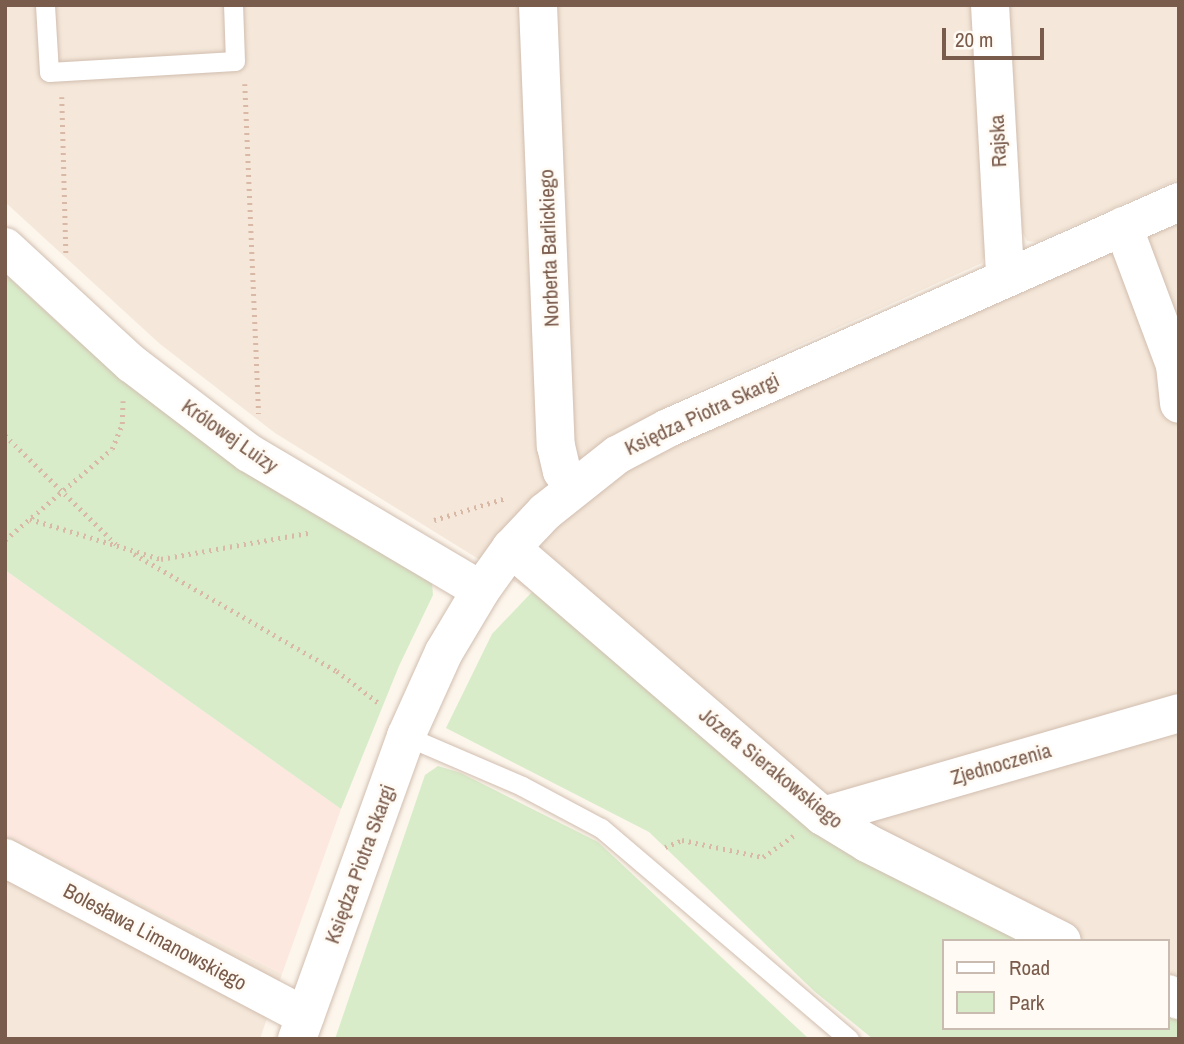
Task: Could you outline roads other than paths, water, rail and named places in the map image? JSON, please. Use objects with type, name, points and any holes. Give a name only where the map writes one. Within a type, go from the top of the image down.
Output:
[{"type":"street","name":"Norberta Barlickiego","points":[[538,5],[556,446],[562,471],[573,486]]},
{"type":"street","name":"Rajska","points":[[990,5],[1005,276]]},
{"type":"street","name":"Księdza Piotra Skargi","points":[[301,1028],[397,723],[481,590],[512,548],[573,486],[617,455],[668,428],[1005,276],[1179,202]]},
{"type":"street","points":[[1123,226],[1175,365],[1179,404]]},
{"type":"street","name":"Królowej Luizy","points":[[5,247],[104,341],[249,453],[481,590]]},
{"type":"street","name":"Józefa Sierakowskiego","points":[[512,548],[823,816],[867,843],[1058,939]]},
{"type":"street","name":"Zjednoczenia","points":[[823,816],[1179,713]]},
{"type":"street","name":"Bolesława Limanowskiego","points":[[5,858],[301,1028]]},
{"type":"lane","points":[[46,5],[49,72],[61,72],[235,61],[233,5]]},
{"type":"lane","points":[[397,723],[601,828],[849,1039]]}]
